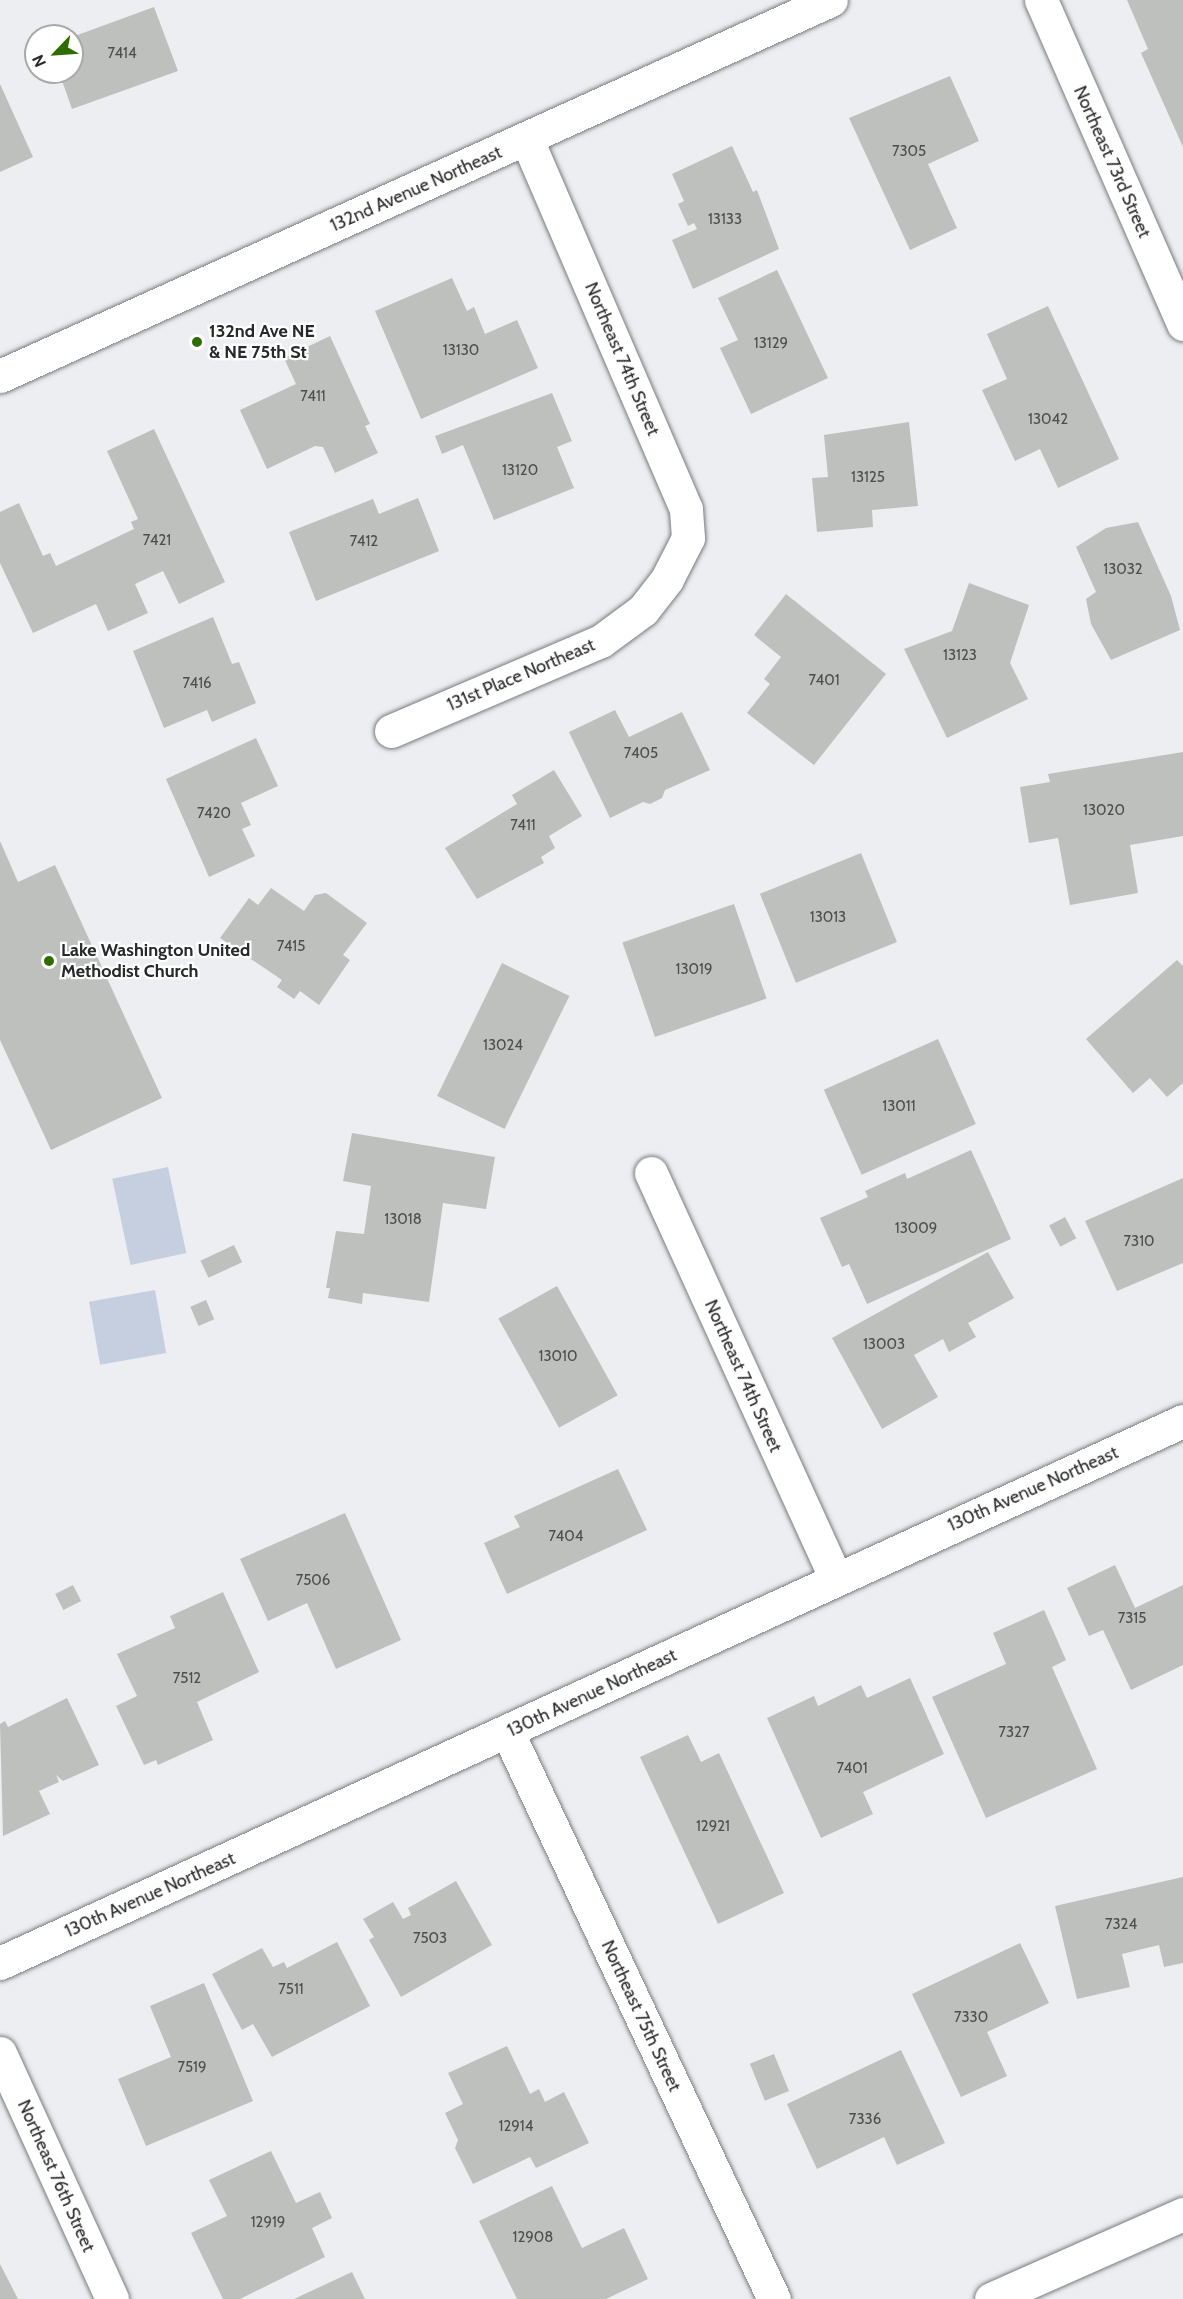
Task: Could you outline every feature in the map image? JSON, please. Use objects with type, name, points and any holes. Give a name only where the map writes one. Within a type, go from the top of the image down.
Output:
[{"type":"street","name":"132nd Avenue Northeast","points":[[0,376],[831,0]]},
{"type":"street","name":"Northeast 73rd Street","points":[[1041,0],[1183,324]]},
{"type":"street","name":"Northeast 74th Street","points":[[527,139],[686,509],[688,538],[667,579]]},
{"type":"street","name":"131st Place Northeast","points":[[391,731],[601,642],[643,610],[667,579]]},
{"type":"street","name":"Northeast 74th Street","points":[[651,1173],[836,1579]]},
{"type":"street","name":"130th Avenue Northeast","points":[[0,1963],[508,1733],[836,1579],[1183,1421]]},
{"type":"street","name":"Northeast 75th Street","points":[[508,1733],[774,2299]]},
{"type":"street","name":"Northeast 76th Street","points":[[0,2053],[112,2299]]},
{"type":"street","points":[[991,2299],[1183,2214]]},
{"type":"shaded area","points":[[168,1167],[186,1253],[131,1265],[112,1179]]},
{"type":"shaded area","points":[[155,1290],[166,1353],[100,1365],[89,1302]]},
{"type":"building","points":[[1127,0],[1183,0],[1183,147],[1141,53],[1148,49]]},
{"type":"building","points":[[154,7],[178,71],[72,109],[63,84],[84,84],[84,33]]},
{"type":"building","points":[[950,76],[979,141],[928,164],[957,228],[910,250],[849,118]]},
{"type":"building","points":[[0,84],[33,157],[0,172]]},
{"type":"building","points":[[732,146],[753,192],[757,190],[779,249],[693,289],[672,240],[697,229],[694,223],[688,226],[678,204],[684,201],[672,174]]},
{"type":"building","points":[[777,270],[828,378],[751,414],[720,348],[738,340],[718,298]]},
{"type":"building","points":[[452,278],[467,311],[474,307],[485,334],[517,320],[538,368],[421,419],[375,311]]},
{"type":"building","points":[[1048,306],[1119,459],[1058,488],[1040,449],[1015,461],[982,390],[1007,379],[987,334]]},
{"type":"building","points":[[330,336],[370,424],[365,426],[378,453],[335,473],[323,447],[315,446],[267,469],[240,410],[296,384],[284,358]]},
{"type":"building","points":[[552,393],[572,441],[557,447],[574,488],[494,520],[463,445],[442,454],[435,436]]},
{"type":"building","points":[[909,422],[918,506],[872,510],[873,527],[817,532],[812,478],[828,477],[824,435]]},
{"type":"building","points":[[154,429],[225,582],[179,604],[163,571],[135,584],[148,613],[108,631],[96,604],[33,633],[0,563],[0,512],[19,503],[43,556],[50,553],[56,566],[134,529],[131,522],[138,519],[107,451]]},
{"type":"building","points":[[418,498],[439,551],[316,601],[289,532],[373,499],[379,514]]},
{"type":"building","points":[[1138,522],[1171,596],[1180,630],[1111,660],[1091,624],[1086,599],[1096,592],[1076,547],[1106,528]]},
{"type":"building","points":[[969,583],[1029,605],[1010,663],[1028,699],[947,738],[904,649],[952,631]]},
{"type":"building","points":[[786,594],[886,674],[814,765],[747,713],[770,684],[764,679],[781,657],[754,635]]},
{"type":"building","points":[[213,617],[232,664],[239,662],[256,703],[212,722],[207,710],[164,728],[133,651]]},
{"type":"building","points":[[615,710],[629,737],[682,712],[710,770],[665,790],[662,798],[650,804],[643,802],[610,818],[569,732]]},
{"type":"building","points":[[256,738],[278,786],[241,803],[251,825],[242,829],[255,856],[209,877],[166,779]]},
{"type":"building","points":[[1183,752],[1183,836],[1130,845],[1138,893],[1070,905],[1058,838],[1029,843],[1020,787],[1050,782],[1048,774]]},
{"type":"building","points":[[554,770],[582,816],[549,836],[555,848],[541,857],[544,863],[477,899],[445,848],[517,804],[512,795]]},
{"type":"building","name":"Lake Washington United Methodist Church","points":[[0,841],[18,882],[55,865],[162,1098],[51,1150],[0,1040]]},
{"type":"building","points":[[861,853],[897,942],[796,983],[760,894]]},
{"type":"building","points":[[271,888],[304,911],[315,895],[326,893],[367,923],[343,955],[350,960],[319,1005],[300,991],[294,999],[277,987],[282,980],[220,938],[249,898],[258,905]]},
{"type":"building","points":[[734,904],[767,999],[655,1037],[622,942]]},
{"type":"building","points":[[1177,960],[1183,966],[1183,1083],[1167,1097],[1150,1078],[1133,1093],[1086,1039]]},
{"type":"building","points":[[502,963],[569,996],[505,1129],[437,1096]]},
{"type":"building","points":[[938,1039],[976,1124],[862,1175],[824,1090]]},
{"type":"building","points":[[352,1133],[495,1157],[486,1209],[443,1203],[429,1302],[363,1293],[362,1304],[328,1298],[330,1288],[326,1288],[336,1231],[364,1234],[371,1186],[343,1181]]},
{"type":"building","points":[[971,1150],[1011,1239],[867,1304],[849,1264],[842,1267],[820,1218],[868,1197],[865,1191],[905,1173],[907,1179]]},
{"type":"building","points":[[1183,1178],[1183,1263],[1117,1291],[1085,1221]]},
{"type":"building","points":[[1065,1217],[1076,1238],[1060,1247],[1049,1225]]},
{"type":"building","points":[[234,1245],[242,1262],[208,1278],[200,1261]]},
{"type":"building","points":[[988,1252],[1014,1298],[968,1323],[976,1337],[949,1352],[943,1339],[914,1355],[938,1397],[882,1429],[832,1338]]},
{"type":"building","points":[[557,1286],[618,1395],[559,1428],[498,1318]]},
{"type":"building","points":[[206,1300],[214,1319],[199,1326],[190,1307]]},
{"type":"building","points":[[618,1469],[647,1530],[507,1594],[484,1543],[520,1527],[514,1516]]},
{"type":"building","points":[[345,1513],[401,1640],[336,1669],[307,1603],[268,1621],[240,1559]]},
{"type":"building","points":[[1115,1565],[1135,1608],[1183,1585],[1183,1665],[1131,1690],[1103,1630],[1089,1636],[1067,1588]]},
{"type":"building","points":[[73,1585],[81,1601],[63,1610],[55,1594]]},
{"type":"building","points":[[223,1592],[259,1672],[197,1702],[213,1740],[158,1765],[156,1760],[144,1765],[116,1706],[137,1696],[117,1654],[175,1628],[170,1616]]},
{"type":"building","points":[[1044,1610],[1066,1660],[1052,1667],[1097,1769],[986,1818],[932,1697],[1006,1664],[993,1633]]},
{"type":"building","points":[[910,1678],[944,1754],[863,1792],[873,1814],[821,1838],[767,1718],[814,1696],[818,1706],[861,1685],[867,1698]]},
{"type":"building","points":[[67,1698],[99,1765],[63,1781],[56,1775],[59,1782],[39,1791],[50,1814],[3,1836],[0,1724],[5,1721],[8,1727]]},
{"type":"building","points":[[688,1735],[701,1762],[719,1753],[784,1893],[718,1924],[640,1757]]},
{"type":"building","points":[[1183,1877],[1183,1963],[1164,1967],[1159,1945],[1122,1954],[1130,1987],[1077,1999],[1055,1906]]},
{"type":"building","points":[[456,1881],[492,1945],[401,1997],[369,1940],[374,1937],[363,1919],[393,1902],[403,1919],[411,1915],[408,1908]]},
{"type":"building","points":[[337,1942],[370,2006],[272,2057],[253,2024],[242,2030],[212,1974],[262,1948],[273,1967],[284,1962],[287,1968]]},
{"type":"building","points":[[1020,1943],[1049,2003],[987,2032],[1007,2076],[961,2097],[912,1994]]},
{"type":"building","points":[[204,1983],[253,2101],[146,2146],[118,2079],[171,2057],[150,2006]]},
{"type":"building","points":[[507,2046],[530,2094],[539,2089],[545,2102],[564,2092],[589,2143],[536,2168],[530,2157],[473,2184],[455,2148],[458,2140],[445,2113],[463,2104],[448,2073]]},
{"type":"building","points":[[901,2050],[945,2143],[897,2165],[884,2137],[817,2169],[787,2104]]},
{"type":"building","points":[[774,2054],[789,2091],[765,2101],[750,2064]]},
{"type":"building","points":[[271,2151],[296,2203],[320,2192],[332,2218],[312,2228],[325,2257],[240,2299],[223,2299],[191,2233],[227,2216],[209,2180]]},
{"type":"building","points":[[552,2186],[582,2248],[624,2228],[648,2279],[606,2299],[517,2299],[479,2221]]},
{"type":"building","points":[[0,2264],[18,2299],[0,2299]]},
{"type":"building","points":[[352,2272],[365,2299],[294,2299]]},
{"type":"place","name":"132nd Ave NE & NE 75th St","points":[[197,342]]},
{"type":"place","name":"Lake Washington United Methodist Church","points":[[49,961]]}]
